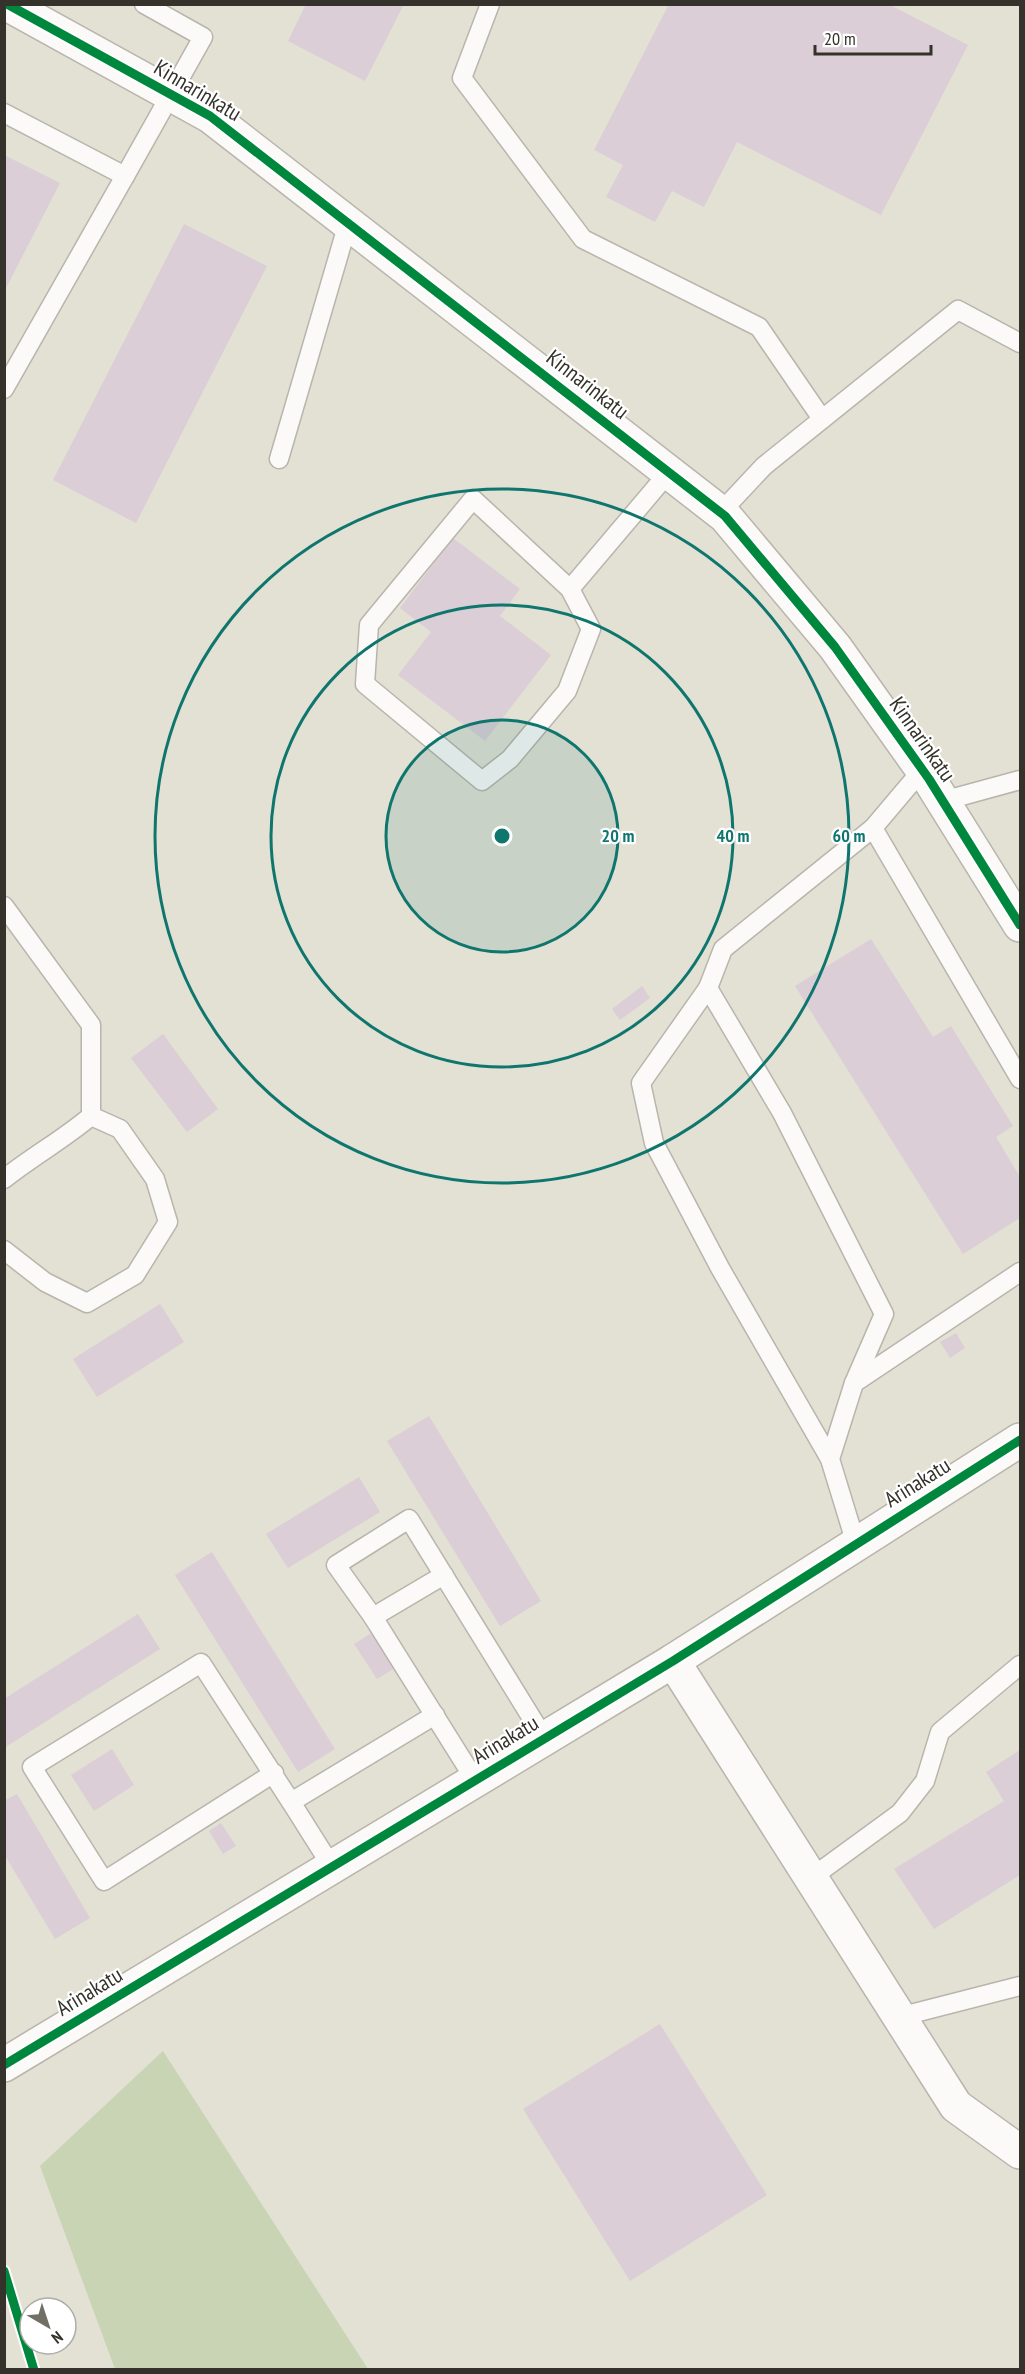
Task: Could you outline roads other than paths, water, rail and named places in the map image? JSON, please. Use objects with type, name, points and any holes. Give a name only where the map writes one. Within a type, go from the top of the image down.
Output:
[{"type":"street","name":"Kinnarinkatu","points":[[7,4],[210,116],[720,513],[836,647],[943,801],[1020,925]]},
{"type":"street","name":"Arinakatu","points":[[4,2065],[673,1661],[1020,1440]]},
{"type":"street","points":[[673,1661],[956,2106],[1020,2152]]},
{"type":"lane","points":[[4,389],[203,37],[144,4]]},
{"type":"lane","points":[[490,4],[462,78],[583,240],[759,327],[822,420]]},
{"type":"lane","points":[[4,113],[125,176]]},
{"type":"lane","points":[[279,459],[348,223]]},
{"type":"lane","points":[[720,513],[764,466],[958,310],[1020,343]]},
{"type":"lane","points":[[570,589],[669,472]]},
{"type":"lane","points":[[473,498],[570,589],[591,629],[567,691],[510,759],[482,781],[365,684],[369,626],[473,498]]},
{"type":"lane","points":[[856,1544],[830,1459],[720,1268],[654,1143],[641,1083],[708,988],[723,949],[873,828],[922,770]]},
{"type":"lane","points":[[943,801],[1020,780]]},
{"type":"lane","points":[[873,828],[1020,1079]]},
{"type":"lane","points":[[4,906],[91,1025],[91,1116]]},
{"type":"lane","points":[[708,988],[782,1113],[884,1314],[854,1383],[830,1459]]},
{"type":"lane","points":[[4,1179],[91,1116]]},
{"type":"lane","points":[[4,1250],[45,1282],[87,1304],[135,1275],[168,1222],[155,1179],[120,1129],[91,1116]]},
{"type":"lane","points":[[854,1383],[1020,1272]]},
{"type":"lane","points":[[475,1780],[373,1617],[336,1565],[409,1519],[544,1738]]},
{"type":"lane","points":[[373,1617],[444,1575]]},
{"type":"lane","points":[[274,1773],[104,1881],[32,1767],[201,1663],[274,1773],[332,1867]]},
{"type":"lane","points":[[811,1878],[900,1813],[925,1781],[940,1732],[1020,1665]]},
{"type":"lane","points":[[291,1802],[435,1715]]},
{"type":"lane","points":[[899,2017],[1020,1986]]}]
